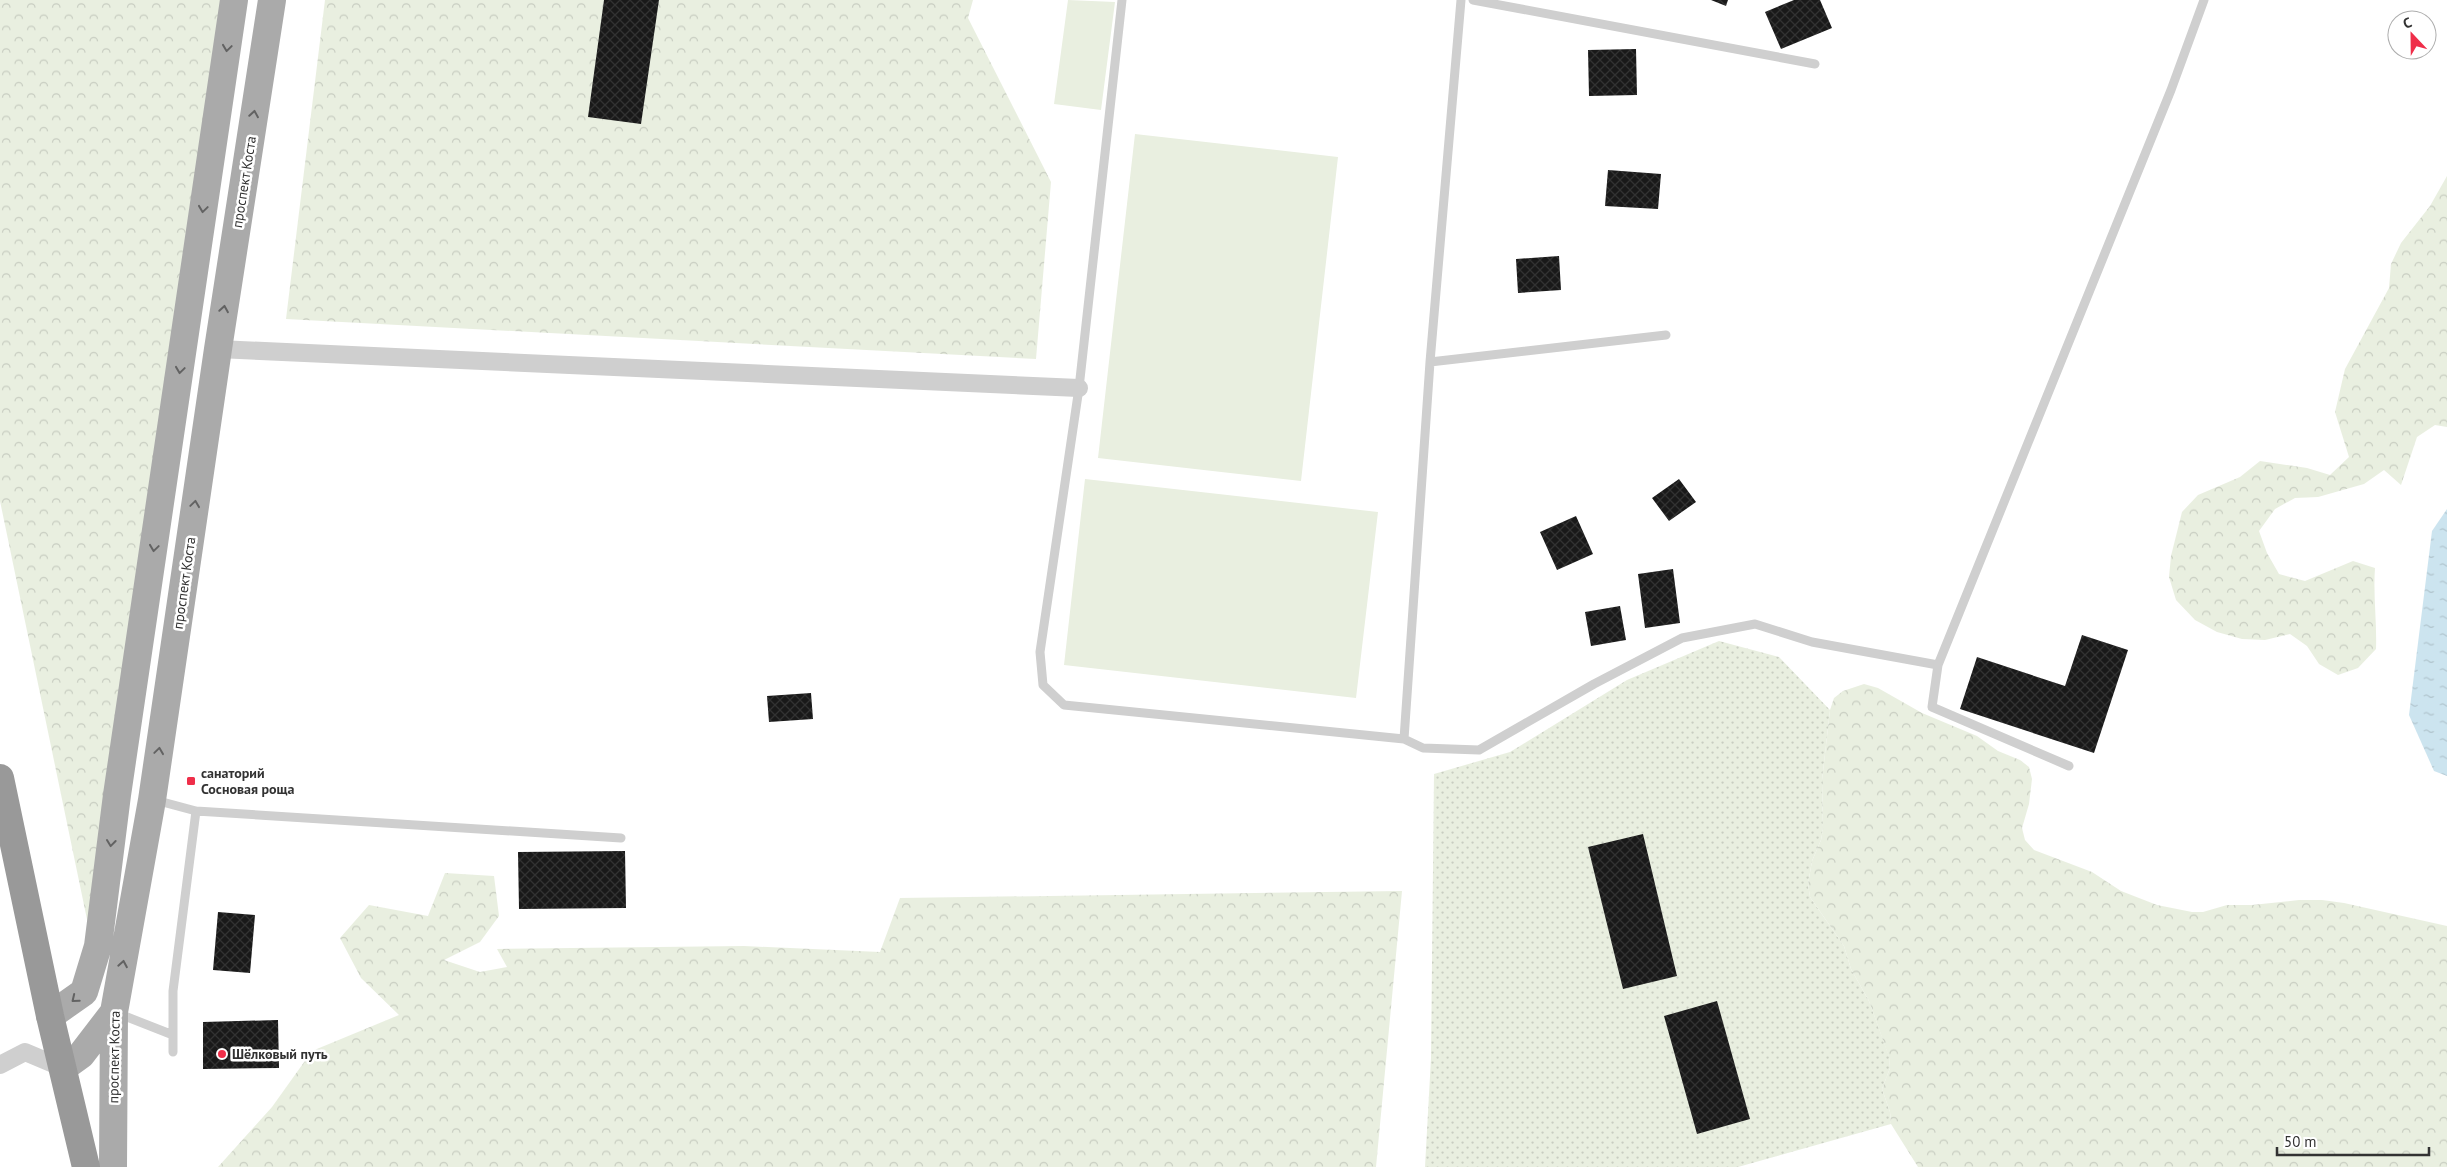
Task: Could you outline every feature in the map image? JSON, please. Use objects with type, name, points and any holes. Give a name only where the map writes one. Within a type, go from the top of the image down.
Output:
[{"type":"highway","points":[[0,778],[50,1016],[86,1167]]},
{"type":"main road","points":[[50,1016],[84,992],[98,946],[117,795],[234,0]]},
{"type":"main road","name":"проспект Коста","points":[[113,1167],[114,1012],[152,800],[218,349],[272,0]]},
{"type":"main road","points":[[117,795],[152,800]]},
{"type":"main road","points":[[63,1068],[81,1055],[114,1012]]},
{"type":"street","points":[[218,349],[1079,388]]},
{"type":"street","points":[[0,1065],[25,1052],[63,1068]]},
{"type":"lane","points":[[1122,0],[1079,388],[1040,652],[1043,685],[1064,705],[1404,739],[1423,748],[1479,750],[1594,684],[1682,638],[1755,624],[1812,642],[1938,665]]},
{"type":"lane","points":[[1404,739],[1430,362],[1461,0]]},
{"type":"lane","points":[[1473,0],[1815,64]]},
{"type":"lane","points":[[2069,766],[1932,708],[1938,665],[2171,90],[2204,0]]},
{"type":"lane","points":[[1430,362],[1666,335]]},
{"type":"lane","points":[[152,800],[196,811],[621,838]]},
{"type":"lane","points":[[173,1052],[173,991],[196,811]]},
{"type":"lane","points":[[114,1012],[173,1035]]},
{"type":"green space","points":[[0,0],[228,0],[94,953],[0,501]]},
{"type":"green space","points":[[325,0],[973,0],[968,18],[1051,182],[1036,359],[286,319]]},
{"type":"green space","points":[[1068,0],[1115,2],[1101,110],[1054,104]]},
{"type":"green space","points":[[1135,134],[1338,157],[1301,481],[1098,458]]},
{"type":"green space","points":[[2447,176],[2447,427],[2435,425],[2417,437],[2401,485],[2384,470],[2364,484],[2318,497],[2295,498],[2275,509],[2259,531],[2267,553],[2279,574],[2305,581],[2353,561],[2375,568],[2376,649],[2358,668],[2338,675],[2319,664],[2307,646],[2290,634],[2265,640],[2242,639],[2217,632],[2195,620],[2176,600],[2169,577],[2171,556],[2182,512],[2198,495],[2240,477],[2260,461],[2307,468],[2330,475],[2349,457],[2335,412],[2345,369],[2389,288],[2391,264],[2401,243],[2430,206]]},
{"type":"green space","points":[[1085,479],[1378,512],[1356,698],[1064,665]]},
{"type":"green space","points":[[1719,641],[1779,657],[1830,710],[1822,780],[1823,829],[1821,840],[1812,861],[1808,884],[1810,897],[1844,946],[1851,969],[1869,1001],[1889,1056],[1890,1068],[1882,1089],[1890,1112],[1891,1124],[1738,1167],[1425,1167],[1431,1058],[1434,774],[1510,752],[1627,680]]},
{"type":"green space","points":[[1864,684],[1878,688],[1922,713],[1977,736],[1998,751],[2020,760],[2029,767],[2032,779],[2029,804],[2022,828],[2025,840],[2034,850],[2092,872],[2121,891],[2157,905],[2192,912],[2203,912],[2227,905],[2322,900],[2344,903],[2447,926],[2447,1167],[1918,1167],[1891,1124],[1890,1112],[1882,1089],[1890,1068],[1889,1057],[1869,1001],[1851,969],[1844,946],[1810,897],[1808,884],[1812,861],[1821,840],[1823,829],[1822,780],[1830,710],[1834,698],[1843,691]]},
{"type":"green space","points":[[445,873],[494,876],[499,916],[480,942],[444,960],[480,972],[507,967],[497,949],[744,946],[880,952],[900,898],[1402,891],[1376,1167],[218,1167],[272,1107],[312,1051],[399,1015],[361,978],[340,938],[369,905],[428,916]]},
{"type":"water","points":[[2447,509],[2447,776],[2434,771],[2409,715],[2432,531]]},
{"type":"building","points":[[604,0],[659,0],[641,124],[588,117]]},
{"type":"building","points":[[1711,0],[1728,0],[1726,6]]},
{"type":"building","points":[[1794,0],[1820,0],[1832,28],[1781,49],[1765,12]]},
{"type":"building","points":[[1636,49],[1637,95],[1589,96],[1588,50]]},
{"type":"building","points":[[1608,170],[1661,174],[1658,209],[1605,206]]},
{"type":"building","points":[[1559,256],[1561,290],[1518,293],[1516,259]]},
{"type":"building","points":[[1679,479],[1696,502],[1669,521],[1652,498]]},
{"type":"building","points":[[1576,516],[1593,554],[1557,570],[1540,532]]},
{"type":"building","points":[[1673,569],[1680,623],[1645,628],[1638,574]]},
{"type":"building","points":[[1620,606],[1626,640],[1591,646],[1585,612]]},
{"type":"building","points":[[2082,635],[2128,650],[2094,753],[1960,709],[1977,657],[2065,686]]},
{"type":"building","points":[[811,693],[813,719],[769,722],[767,696]]},
{"type":"building","points":[[1643,834],[1677,976],[1623,989],[1588,847]]},
{"type":"building","points":[[625,851],[626,908],[519,909],[518,852]]},
{"type":"building","points":[[218,912],[255,915],[250,973],[213,970]]},
{"type":"building","points":[[1717,1001],[1750,1119],[1697,1134],[1664,1016]]},
{"type":"building","points":[[278,1020],[279,1068],[203,1069],[203,1022]]},
{"type":"place","name":"санаторий Сосновая роща","points":[[191,781]]},
{"type":"place","name":"Шёлковый путь","points":[[222,1054]]}]
